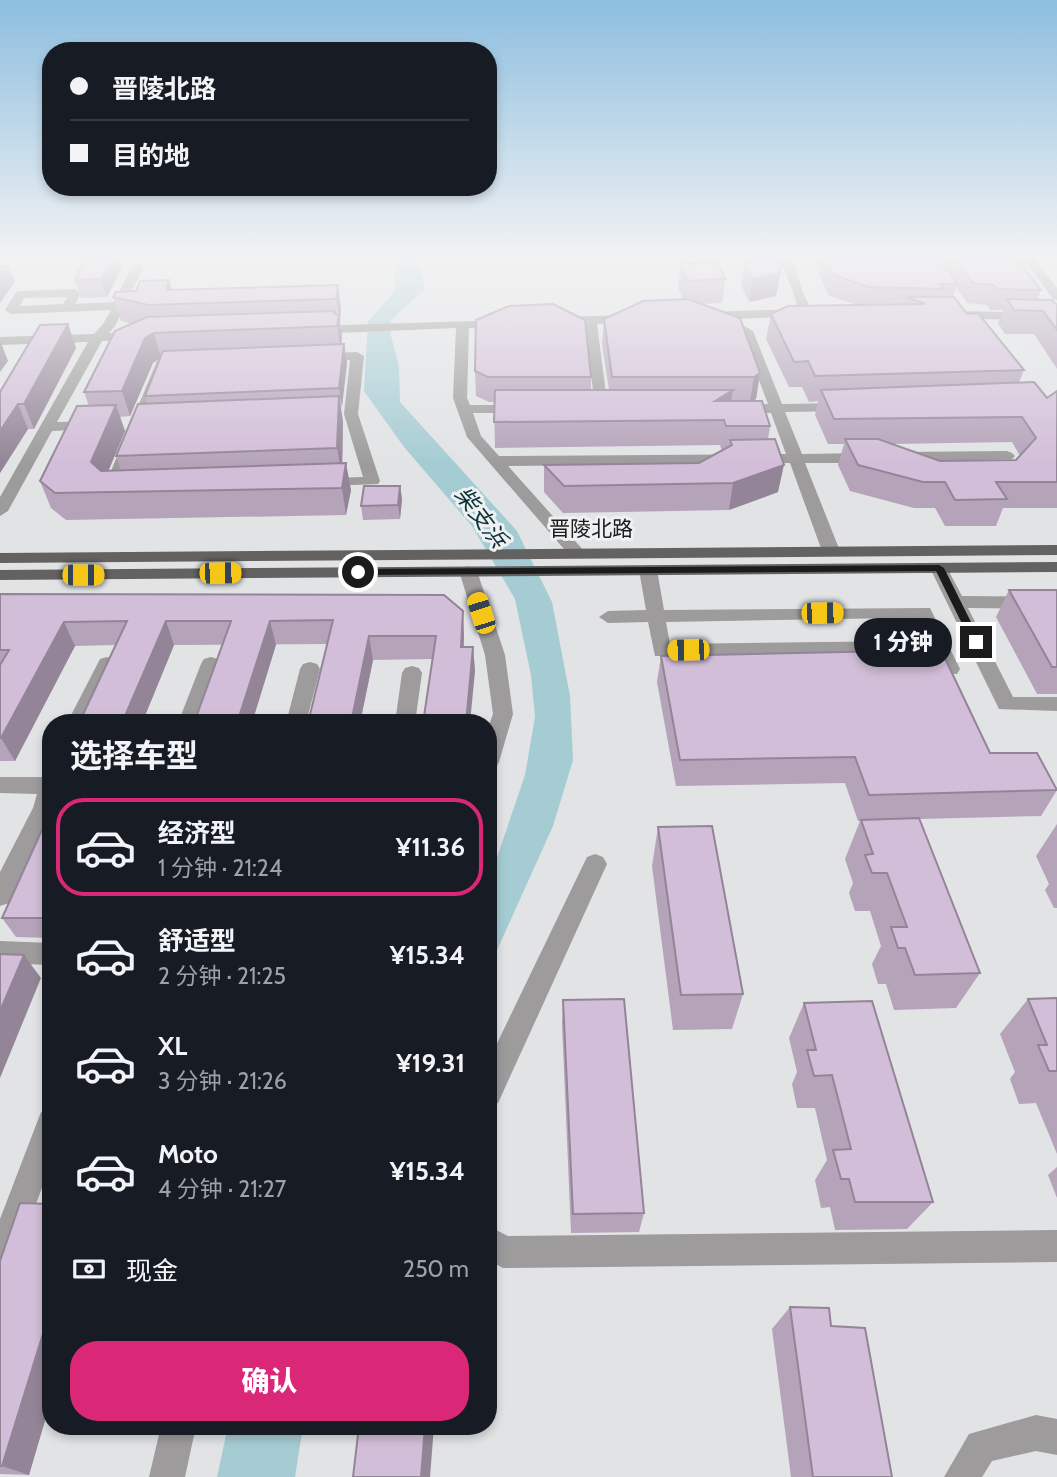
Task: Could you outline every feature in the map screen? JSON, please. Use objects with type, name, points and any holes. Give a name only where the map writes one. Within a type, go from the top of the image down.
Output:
[{"type":"main road","name":"晋陵北路","points":[[0,558],[1057,550]]},
{"type":"main road","name":"晋陵北路","points":[[0,576],[1057,567]]},
{"type":"street","points":[[1,507],[97,338],[108,327]]},
{"type":"street","points":[[297,331],[392,327]]},
{"type":"street","points":[[463,327],[460,398],[474,437],[576,552]]},
{"type":"street","points":[[591,327],[601,409]]},
{"type":"street","points":[[739,327],[747,331],[831,551]]},
{"type":"street","points":[[747,331],[752,327]]},
{"type":"street","points":[[0,341],[33,345],[150,336]]},
{"type":"street","points":[[357,356],[344,414],[372,481],[111,490],[132,423],[162,364],[357,356]]},
{"type":"street","points":[[723,409],[857,407]]},
{"type":"street","points":[[464,409],[533,409]]},
{"type":"street","points":[[47,427],[132,423]]},
{"type":"street","points":[[496,461],[1007,456]]},
{"type":"street","points":[[939,568],[1006,704],[1057,704]]},
{"type":"street","points":[[648,570],[662,651],[921,647],[905,612]]},
{"type":"street","points":[[468,571],[495,655],[502,714],[497,731]]},
{"type":"street","points":[[956,601],[1057,603]]},
{"type":"street","points":[[608,617],[923,612],[950,669]]},
{"type":"street","points":[[82,714],[107,664]]},
{"type":"street","points":[[192,714],[211,664]]},
{"type":"street","points":[[298,714],[310,669]]},
{"type":"street","points":[[406,714],[412,673]]},
{"type":"street","points":[[0,785],[42,785]]},
{"type":"street","points":[[0,896],[42,812]]},
{"type":"street","points":[[497,1074],[595,864]]},
{"type":"street","points":[[0,953],[42,954]]},
{"type":"street","points":[[0,1261],[42,1147]]},
{"type":"street","points":[[497,1248],[503,1252],[1057,1246]]},
{"type":"street","points":[[962,1477],[981,1446],[1036,1433],[1057,1437]]},
{"type":"street","points":[[167,1477],[177,1435]]},
{"type":"water","name":"柴支浜","points":[[368,327],[391,327],[399,366],[400,402],[517,531],[552,602],[570,696],[573,760],[553,826],[497,950],[497,857],[525,775],[535,717],[531,675],[515,599],[472,526],[404,447],[364,391]]},
{"type":"water","points":[[226,1435],[302,1435],[295,1477],[217,1477]]},
{"type":"building","points":[[39,327],[66,327],[24,404],[18,404],[0,431],[0,392]]},
{"type":"building","points":[[124,327],[313,327],[154,333],[145,338],[122,391],[84,392],[115,331]]},
{"type":"building","points":[[476,327],[586,327],[591,377],[488,377],[475,371]]},
{"type":"building","points":[[605,327],[743,327],[760,373],[754,377],[612,377]]},
{"type":"building","points":[[777,327],[989,327],[1024,370],[815,376],[808,361],[794,362]]},
{"type":"building","points":[[344,344],[339,388],[145,396],[163,351]]},
{"type":"building","points":[[1034,382],[1047,398],[1057,391],[1057,482],[996,482],[1007,499],[955,500],[945,482],[923,482],[858,465],[845,439],[878,439],[940,461],[1016,460],[1036,438],[1022,417],[834,419],[821,390]]},
{"type":"building","points":[[495,390],[733,390],[715,401],[762,401],[770,426],[726,426],[724,420],[494,422]]},
{"type":"building","points":[[339,396],[337,448],[116,456],[138,404]]},
{"type":"building","points":[[116,405],[91,462],[101,471],[346,463],[342,488],[55,493],[40,481],[77,406]]},
{"type":"building","points":[[775,439],[784,465],[733,483],[564,486],[544,465],[699,463],[732,445],[730,440]]},
{"type":"building","points":[[364,486],[400,486],[398,505],[361,506]]},
{"type":"building","points":[[1009,590],[1057,590],[1057,667],[1052,667]]},
{"type":"building","points":[[0,594],[444,595],[463,611],[461,647],[473,647],[467,714],[424,714],[436,636],[369,636],[353,714],[310,714],[333,620],[270,621],[240,714],[197,714],[231,621],[166,621],[126,714],[83,714],[127,621],[64,622],[1,738],[0,665],[9,650],[0,650]]},
{"type":"building","points":[[941,650],[990,753],[1037,753],[1057,790],[869,795],[855,757],[680,760],[661,656]]},
{"type":"building","points":[[919,818],[980,973],[915,975],[905,948],[898,948],[891,927],[907,927],[887,873],[872,873],[865,855],[873,854],[861,820]]},
{"type":"building","points":[[712,826],[743,994],[681,995],[658,827]]},
{"type":"building","points":[[42,830],[42,918],[2,918]]},
{"type":"building","points":[[0,954],[24,955],[0,1011]]},
{"type":"building","points":[[1057,998],[1057,1071],[1049,1071],[1038,1045],[1047,1045],[1028,999]]},
{"type":"building","points":[[624,999],[644,1213],[573,1214],[563,1000]]},
{"type":"building","points":[[872,1001],[933,1202],[855,1202],[849,1179],[841,1179],[833,1150],[851,1149],[832,1075],[814,1076],[807,1050],[816,1050],[804,1003]]},
{"type":"building","points":[[20,1203],[42,1204],[42,1337],[2,1466],[0,1466],[0,1261]]},
{"type":"building","points":[[790,1307],[829,1308],[831,1326],[865,1328],[892,1477],[813,1477]]},
{"type":"building","points":[[358,1435],[424,1435],[421,1477],[353,1477]]},
{"type":"route","points":[[358,572],[939,568],[976,642]]}]
